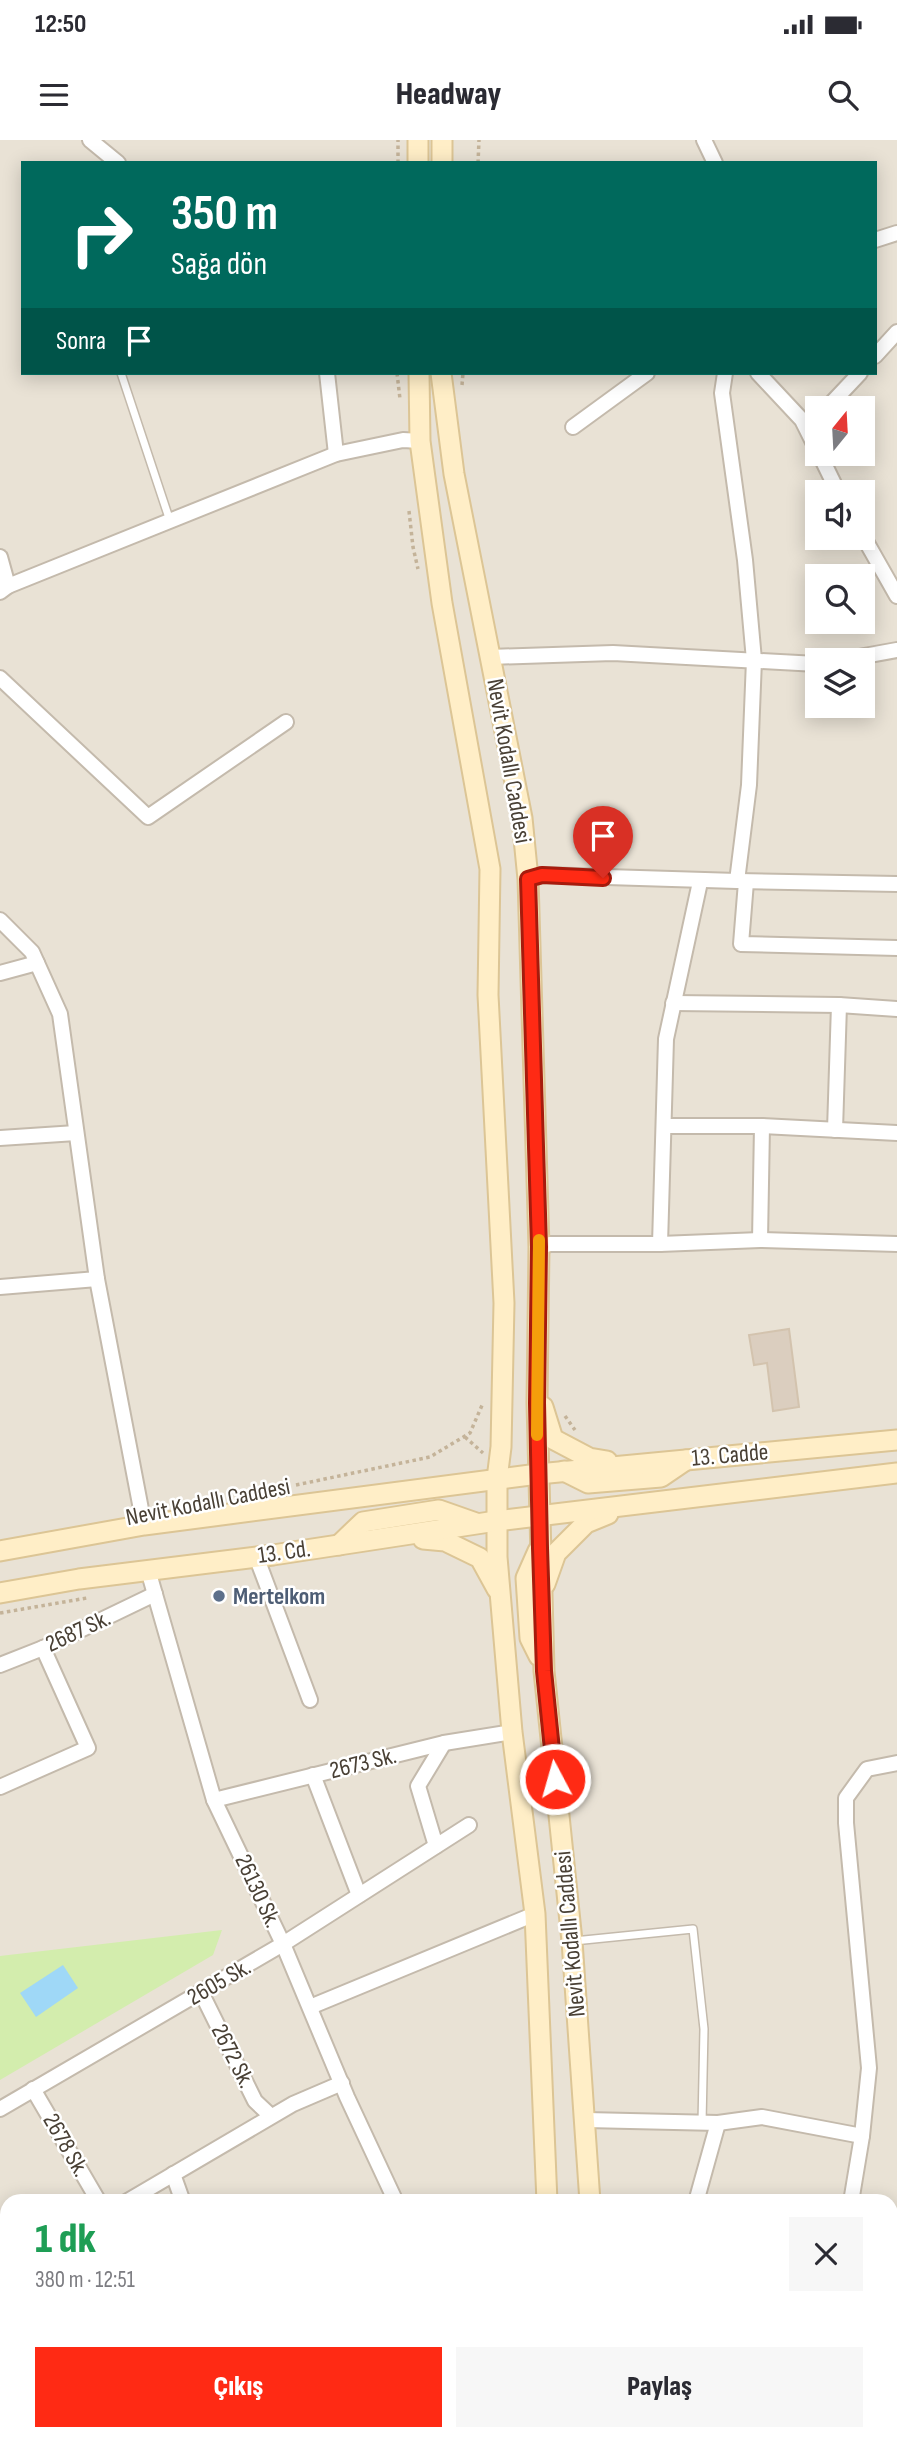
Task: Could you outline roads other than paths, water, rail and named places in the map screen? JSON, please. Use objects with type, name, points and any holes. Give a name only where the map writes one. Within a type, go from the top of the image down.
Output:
[{"type":"main road","points":[[418,140],[418,161]]},
{"type":"main road","points":[[442,140],[442,161]]},
{"type":"main road","name":"Nevit Kodallı Caddesi","points":[[419,375],[420,441],[442,603],[490,869],[488,995],[503,1303],[501,1447],[487,1522],[497,1557],[512,1732],[535,1914],[547,2194]]},
{"type":"main road","name":"Nevit Kodallı Caddesi","points":[[441,375],[454,474],[522,818],[528,879],[539,1247],[538,1474],[544,1667],[572,1941],[590,2194]]},
{"type":"main road","points":[[537,1385],[553,1439],[589,1458],[632,1464]]},
{"type":"main road","name":"13. Cadde","points":[[563,1471],[897,1440]]},
{"type":"main road","points":[[563,1471],[588,1483],[661,1477],[687,1459]]},
{"type":"main road","name":"13. Cd.","points":[[0,1550],[144,1525],[563,1471]]},
{"type":"main road","name":"13. Cadde","points":[[568,1513],[897,1473]]},
{"type":"main road","points":[[541,1595],[556,1553],[586,1523],[629,1506]]},
{"type":"main road","points":[[339,1545],[363,1522],[439,1510],[487,1522]]},
{"type":"main road","name":"13. Cd.","points":[[0,1593],[79,1579],[568,1513]]},
{"type":"main road","points":[[398,1536],[445,1541],[480,1558],[500,1594]]},
{"type":"main road","points":[[540,1548],[526,1578],[530,1638],[544,1667]]},
{"type":"street","points":[[90,140],[116,161]]},
{"type":"street","points":[[704,140],[714,161]]},
{"type":"street","points":[[877,239],[897,233]]},
{"type":"street","points":[[877,354],[897,332]]},
{"type":"street","points":[[327,375],[336,454]]},
{"type":"street","points":[[573,426],[644,375]]},
{"type":"street","points":[[724,375],[722,393],[745,561],[754,660],[749,785],[741,881],[741,944],[897,948]]},
{"type":"street","points":[[764,375],[805,421]]},
{"type":"street","points":[[838,396],[858,375]]},
{"type":"street","points":[[0,557],[4,589],[336,454],[403,440],[420,441]]},
{"type":"street","points":[[871,550],[897,596]]},
{"type":"street","points":[[875,654],[897,650]]},
{"type":"street","points":[[490,657],[613,653],[805,663]]},
{"type":"street","points":[[0,678],[148,817],[286,722]]},
{"type":"street","points":[[528,879],[542,875],[700,882],[897,884]]},
{"type":"street","points":[[660,1244],[666,1039],[700,882]]},
{"type":"street","points":[[0,920],[32,952],[60,1014],[97,1279],[144,1525]]},
{"type":"street","points":[[0,973],[37,963]]},
{"type":"street","points":[[673,1003],[839,1005],[897,1009]]},
{"type":"street","points":[[835,1130],[839,1005]]},
{"type":"street","points":[[664,1126],[762,1126],[897,1133]]},
{"type":"street","points":[[760,1240],[762,1126]]},
{"type":"street","points":[[0,1138],[76,1133]]},
{"type":"street","points":[[539,1247],[550,1244],[760,1240],[897,1244]]},
{"type":"street","points":[[0,1287],[97,1279]]},
{"type":"street","points":[[256,1556],[310,1700]]},
{"type":"street","name":"26130 Sk.","points":[[148,1570],[214,1800],[283,1944],[392,2194]]},
{"type":"street","name":"2687 Sk.","points":[[0,1665],[43,1648],[155,1594]]},
{"type":"street","points":[[0,1787],[88,1748],[43,1648]]},
{"type":"street","name":"2673 Sk.","points":[[214,1800],[444,1743],[512,1732]]},
{"type":"street","points":[[436,1846],[418,1786],[444,1743]]},
{"type":"street","points":[[852,2194],[869,2068],[846,1798],[867,1769],[897,1763]]},
{"type":"street","points":[[313,1775],[359,1895]]},
{"type":"street","name":"2605 Sk.","points":[[0,2109],[283,1944],[468,1825]]},
{"type":"street","points":[[310,2007],[535,1914]]},
{"type":"street","name":"2672 Sk.","points":[[201,1992],[256,2101],[271,2116]]},
{"type":"street","points":[[139,2194],[271,2116],[342,2083]]},
{"type":"street","name":"2678 Sk.","points":[[33,2090],[94,2194]]},
{"type":"street","points":[[586,2120],[718,2123],[762,2117],[862,2136]]},
{"type":"street","points":[[698,2194],[718,2123]]},
{"type":"street","points":[[173,2174],[180,2194]]},
{"type":"lane","points":[[122,375],[170,521]]},
{"type":"lane","points":[[572,1941],[693,1929],[704,2029],[702,2123]]},
{"type":"water","points":[[63,1965],[78,1988],[36,2017],[20,1993]]},
{"type":"place","name":"Mertelkom","points":[[219,1596]]}]
